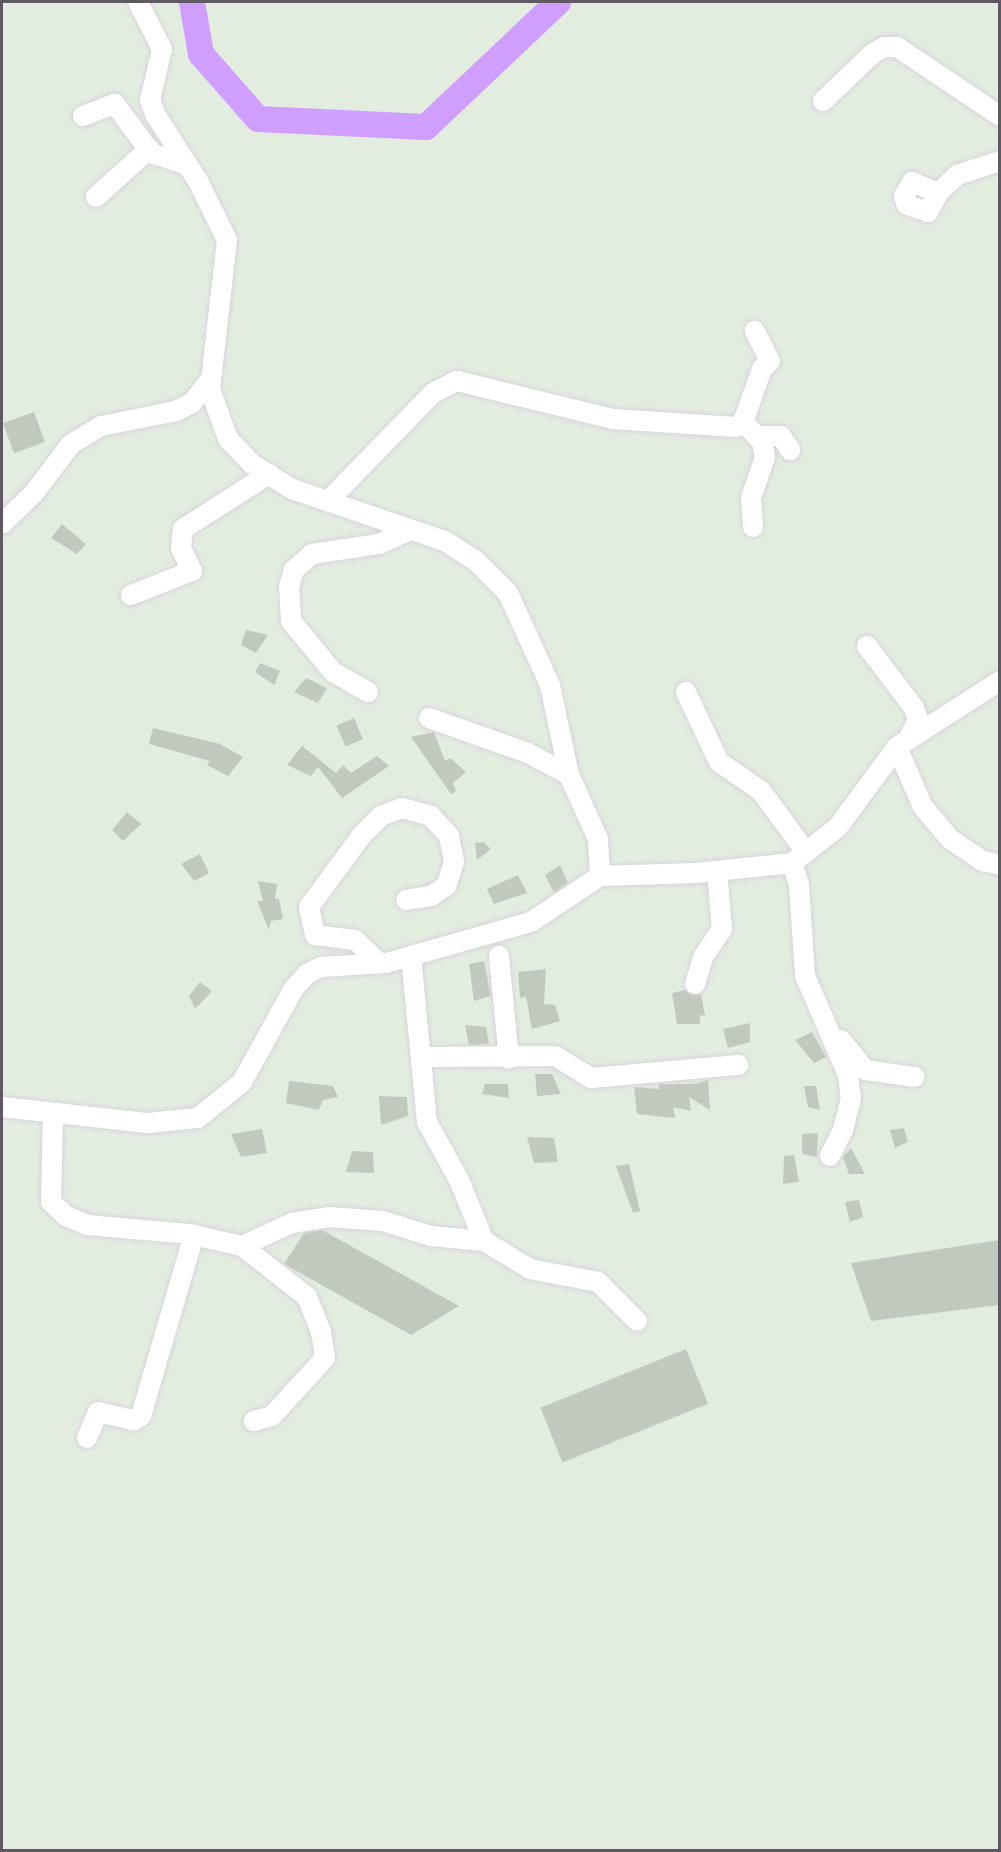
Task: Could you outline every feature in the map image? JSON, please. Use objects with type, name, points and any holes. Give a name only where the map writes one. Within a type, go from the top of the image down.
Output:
[{"type":"street","points":[[138,2],[162,49],[150,100],[227,240],[211,379],[228,439],[268,474],[292,489],[330,500],[445,541],[476,561],[508,593],[550,685],[569,775],[598,839],[600,876]]},
{"type":"street","points":[[823,101],[872,54],[884,47],[897,47],[999,116]]},
{"type":"street","points":[[83,116],[115,104],[157,158],[187,165]]},
{"type":"street","points":[[96,197],[149,148]]},
{"type":"street","points":[[938,193],[966,170],[999,162]]},
{"type":"street","points":[[330,500],[433,393],[457,381],[613,419],[736,427],[744,422],[771,356],[754,331]]},
{"type":"street","points":[[2,524],[34,493],[71,444],[101,426],[176,411],[192,403],[211,379]]},
{"type":"street","points":[[744,422],[758,436],[765,458],[751,498],[753,527]]},
{"type":"street","points":[[758,436],[781,436],[790,450]]},
{"type":"street","points":[[131,595],[192,571],[181,548],[183,529],[268,474]]},
{"type":"street","points":[[368,692],[333,672],[291,621],[292,578],[301,561],[312,554],[379,544],[411,530]]},
{"type":"street","points":[[2,1107],[53,1115],[148,1123],[198,1118],[242,1082],[307,974],[321,967],[379,963],[531,922],[600,876],[717,871],[799,857],[838,827],[918,719],[914,708],[867,646]]},
{"type":"street","points":[[902,743],[999,681]]},
{"type":"street","points":[[686,692],[719,762],[761,791],[799,857],[805,976],[848,1075],[851,1098],[830,1156]]},
{"type":"street","points":[[429,718],[528,753],[569,775]]},
{"type":"street","points":[[902,743],[923,807],[950,839],[983,861],[999,865]]},
{"type":"street","points":[[379,963],[356,940],[315,935],[309,907],[362,835],[381,816],[402,808],[431,816],[449,836],[454,862],[446,886],[431,896],[406,900]]},
{"type":"street","points":[[695,984],[703,957],[722,929],[717,871]]},
{"type":"street","points":[[411,956],[427,1122],[459,1180],[484,1241]]},
{"type":"street","points":[[499,956],[509,1059]]},
{"type":"street","points":[[819,1011],[865,1071],[915,1077]]},
{"type":"street","points":[[422,1057],[509,1059],[555,1056],[591,1078],[738,1065]]},
{"type":"street","points":[[53,1115],[51,1202],[66,1216],[87,1225],[194,1235],[242,1246],[307,1297],[321,1332],[324,1358],[272,1416],[254,1421]]},
{"type":"street","points":[[242,1246],[292,1223],[329,1217],[383,1221],[431,1236],[484,1241],[530,1269],[598,1282],[638,1321]]},
{"type":"street","points":[[87,1438],[98,1412],[134,1420],[141,1416],[194,1235]]},
{"type":"building","points":[[34,412],[45,442],[14,453],[3,423]]},
{"type":"building","points":[[62,524],[86,544],[77,554],[51,538]]},
{"type":"building","points":[[246,630],[268,635],[256,653],[241,645]]},
{"type":"building","points":[[260,663],[280,671],[274,685],[255,672]]},
{"type":"building","points":[[306,678],[327,688],[318,703],[294,692]]},
{"type":"building","points":[[354,718],[363,739],[345,747],[337,725]]},
{"type":"building","points":[[153,728],[220,744],[243,757],[228,776],[207,765],[210,761],[149,744]]},
{"type":"building","points":[[434,732],[445,761],[450,758],[466,772],[453,783],[456,791],[451,794],[411,737]]},
{"type":"building","points":[[302,746],[336,773],[343,765],[351,773],[377,756],[389,766],[342,798],[318,767],[311,776],[287,765]]},
{"type":"building","points":[[127,812],[141,824],[123,841],[112,830]]},
{"type":"building","points":[[483,842],[491,849],[477,860],[475,843]]},
{"type":"building","points":[[200,854],[209,873],[194,881],[181,864]]},
{"type":"building","points":[[560,865],[568,883],[554,893],[545,875]]},
{"type":"building","points":[[518,875],[527,893],[494,904],[487,889]]},
{"type":"building","points":[[258,881],[277,884],[275,899],[279,899],[283,919],[271,921],[269,930],[257,901],[263,901]]},
{"type":"building","points":[[484,961],[491,996],[474,1001],[469,964]]},
{"type":"building","points":[[546,969],[544,1004],[555,1005],[560,1021],[532,1029],[526,997],[520,998],[518,972]]},
{"type":"building","points":[[200,982],[212,991],[195,1009],[189,996]]},
{"type":"building","points":[[685,990],[701,994],[705,1016],[700,1015],[700,1024],[677,1024],[672,993]]},
{"type":"building","points":[[750,1023],[750,1042],[728,1048],[723,1029]]},
{"type":"building","points":[[465,1025],[486,1027],[489,1044],[469,1045]]},
{"type":"building","points":[[812,1032],[826,1057],[814,1063],[795,1040]]},
{"type":"building","points":[[535,1074],[552,1074],[561,1094],[537,1096]]},
{"type":"building","points":[[708,1080],[710,1110],[689,1097],[691,1111],[673,1107],[675,1118],[637,1114],[634,1087],[659,1089],[659,1084],[696,1084]]},
{"type":"building","points":[[289,1081],[333,1086],[338,1097],[323,1100],[319,1110],[286,1103]]},
{"type":"building","points":[[485,1084],[508,1084],[509,1098],[482,1094]]},
{"type":"building","points":[[804,1086],[816,1086],[820,1110],[808,1107]]},
{"type":"building","points":[[379,1096],[407,1097],[408,1116],[381,1125]]},
{"type":"building","points":[[904,1128],[908,1142],[895,1148],[890,1130]]},
{"type":"building","points":[[262,1129],[267,1153],[241,1157],[231,1134]]},
{"type":"building","points":[[818,1133],[817,1157],[802,1154],[802,1134]]},
{"type":"building","points":[[527,1137],[554,1138],[558,1162],[534,1163]]},
{"type":"building","points":[[851,1148],[865,1174],[849,1174],[843,1157]]},
{"type":"building","points":[[352,1151],[373,1152],[374,1173],[346,1172]]},
{"type":"building","points":[[794,1155],[799,1182],[783,1184],[784,1156]]},
{"type":"building","points":[[629,1164],[640,1211],[633,1213],[616,1166]]},
{"type":"building","points":[[859,1200],[863,1217],[850,1222],[845,1202]]},
{"type":"building","points":[[322,1230],[459,1306],[411,1335],[284,1264],[304,1233]]},
{"type":"building","points":[[999,1240],[999,1305],[871,1321],[851,1263]]},
{"type":"building","points":[[686,1349],[708,1404],[563,1463],[540,1408]]},
{"type":"waterway","points":[[192,2],[201,54],[258,119],[426,127],[558,2]]}]
